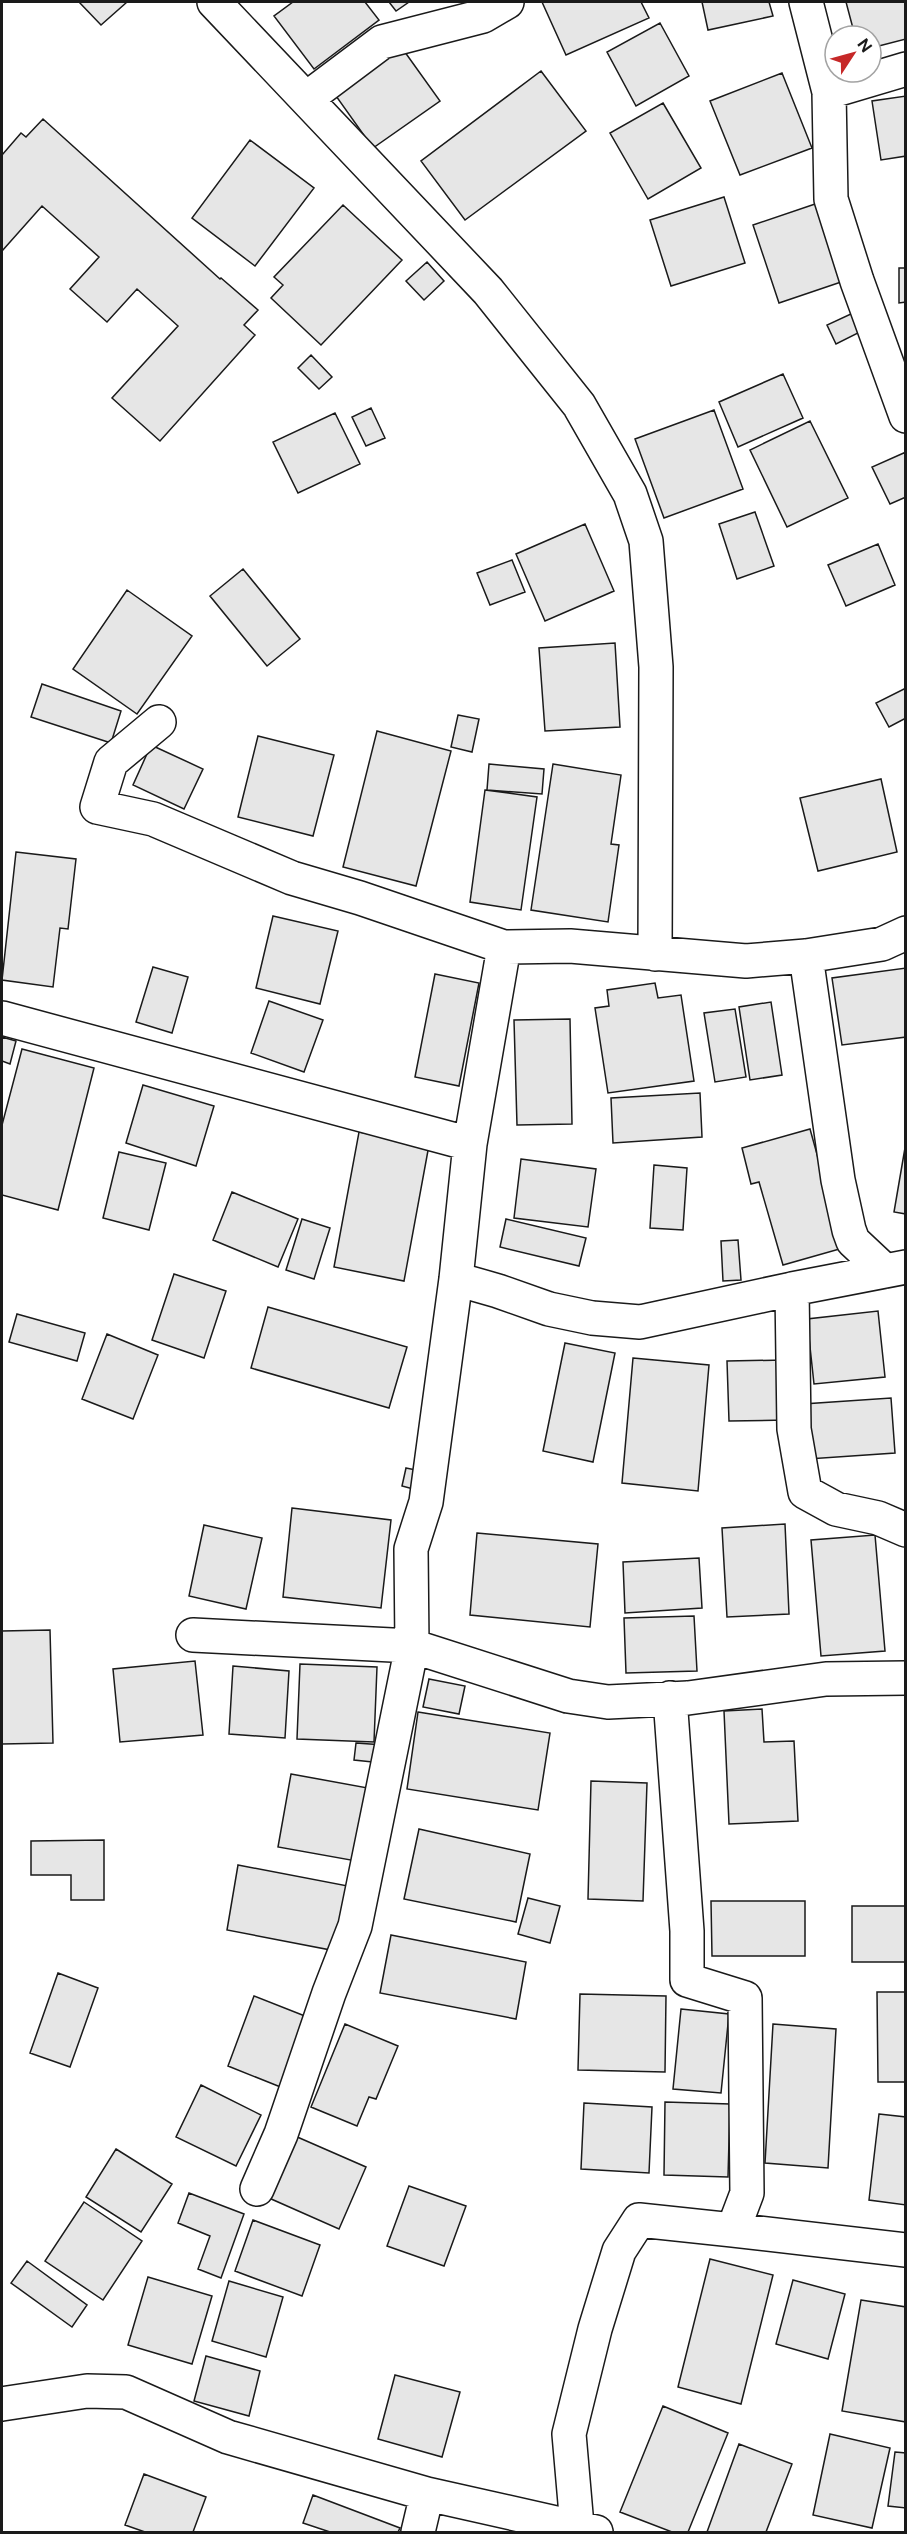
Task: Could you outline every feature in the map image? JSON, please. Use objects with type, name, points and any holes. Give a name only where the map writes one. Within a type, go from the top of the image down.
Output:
[{"type":"street","points":[[214,2],[488,291],[579,405],[630,494],[646,541],[656,667],[655,954]]},
{"type":"street","points":[[306,99],[382,42],[483,16],[507,2]]},
{"type":"street","points":[[806,2],[829,92],[831,199],[857,281],[906,416]]},
{"type":"street","points":[[829,92],[906,69]]},
{"type":"street","points":[[159,722],[111,762],[97,807],[153,819],[292,878],[360,898],[504,947],[570,946],[746,962],[806,956],[882,944],[906,933]]},
{"type":"street","points":[[257,2190],[281,2134],[329,1993],[355,1926],[412,1646],[411,1549],[426,1502],[456,1279],[470,1144],[504,947]]},
{"type":"street","points":[[806,956],[838,1180],[849,1230],[853,1241],[895,1269]]},
{"type":"street","points":[[2,1018],[470,1144]]},
{"type":"street","points":[[456,1279],[549,1309],[592,1318],[640,1322],[895,1269]]},
{"type":"street","points":[[792,1289],[794,1429],[805,1492],[836,1509],[878,1518],[906,1530]]},
{"type":"street","points":[[193,1635],[412,1646],[568,1696],[608,1702],[670,1698],[826,1680],[906,1678]]},
{"type":"street","points":[[670,1698],[687,1931],[687,1980],[746,1998],[747,2193],[733,2230]]},
{"type":"street","points":[[2,2404],[87,2391],[126,2392],[228,2437],[427,2494],[587,2529],[569,2434],[595,2329],[619,2251],[639,2220],[906,2250]]},
{"type":"street","points":[[418,2532],[427,2494]]},
{"type":"building","points":[[79,2],[127,2],[101,25]]},
{"type":"building","points":[[293,2],[365,2],[379,20],[314,69],[274,16]]},
{"type":"building","points":[[389,2],[409,2],[396,11]]},
{"type":"building","points":[[542,2],[641,2],[649,18],[566,55]]},
{"type":"building","points":[[702,2],[769,2],[773,16],[708,30]]},
{"type":"building","points":[[846,2],[906,2],[906,39],[883,45],[883,24],[852,24]]},
{"type":"building","points":[[660,23],[689,76],[636,106],[607,52]]},
{"type":"building","points":[[402,48],[440,101],[373,148],[336,96]]},
{"type":"building","points":[[541,71],[586,131],[465,220],[421,161]]},
{"type":"building","points":[[782,73],[812,148],[740,175],[710,101]]},
{"type":"building","points":[[906,96],[906,156],[881,160],[872,101]]},
{"type":"building","points":[[663,103],[701,168],[648,199],[610,133]]},
{"type":"building","points":[[43,119],[220,279],[258,310],[244,325],[255,335],[160,441],[112,398],[178,326],[137,289],[107,322],[70,289],[99,257],[42,206],[2,251],[2,155],[21,133],[26,137]]},
{"type":"building","points":[[250,140],[314,188],[255,266],[192,218]]},
{"type":"building","points":[[724,197],[745,263],[671,286],[650,220]]},
{"type":"building","points":[[821,202],[847,280],[779,303],[753,225]]},
{"type":"building","points":[[343,205],[402,260],[321,345],[271,298],[283,285],[274,277]]},
{"type":"building","points":[[427,262],[444,281],[424,300],[406,281]]},
{"type":"building","points":[[899,268],[906,268],[906,302],[899,303]]},
{"type":"building","points":[[853,313],[862,331],[836,344],[827,325]]},
{"type":"building","points":[[311,355],[332,377],[319,389],[298,368]]},
{"type":"building","points":[[783,374],[803,418],[738,447],[719,402]]},
{"type":"building","points":[[371,408],[385,438],[366,446],[352,417]]},
{"type":"building","points":[[714,410],[743,489],[664,518],[635,439]]},
{"type":"building","points":[[335,413],[360,464],[298,493],[273,442]]},
{"type":"building","points":[[810,421],[848,498],[787,527],[750,450]]},
{"type":"building","points":[[906,452],[906,497],[890,504],[872,467]]},
{"type":"building","points":[[755,512],[774,566],[737,579],[719,524]]},
{"type":"building","points":[[585,524],[614,591],[545,621],[516,554]]},
{"type":"building","points":[[878,544],[895,585],[846,606],[828,565]]},
{"type":"building","points":[[512,560],[525,592],[490,605],[477,573]]},
{"type":"building","points":[[243,569],[300,639],[267,666],[210,596]]},
{"type":"building","points":[[127,590],[192,636],[137,714],[73,669]]},
{"type":"building","points":[[615,643],[620,727],[545,731],[539,648]]},
{"type":"building","points":[[42,684],[121,711],[111,743],[31,717]]},
{"type":"building","points":[[906,688],[906,718],[889,727],[876,703]]},
{"type":"building","points":[[458,715],[479,719],[472,752],[451,747]]},
{"type":"building","points":[[377,731],[451,751],[416,886],[343,867]]},
{"type":"building","points":[[258,736],[334,755],[313,836],[238,817]]},
{"type":"building","points":[[151,745],[203,769],[184,809],[133,785]]},
{"type":"building","points":[[489,764],[544,769],[542,794],[487,790]]},
{"type":"building","points":[[553,764],[621,775],[611,844],[619,845],[608,922],[531,910]]},
{"type":"building","points":[[881,779],[897,852],[818,871],[800,798]]},
{"type":"building","points":[[485,790],[537,797],[521,910],[470,902]]},
{"type":"building","points":[[16,852],[76,859],[68,929],[60,928],[53,987],[2,980]]},
{"type":"building","points":[[273,916],[338,931],[320,1004],[256,988]]},
{"type":"building","points":[[153,967],[188,977],[172,1033],[136,1022]]},
{"type":"building","points":[[906,968],[906,1037],[842,1045],[832,978]]},
{"type":"building","points":[[435,974],[479,983],[459,1086],[415,1077]]},
{"type":"building","points":[[655,983],[658,998],[681,995],[694,1081],[608,1093],[595,1008],[609,1006],[607,990]]},
{"type":"building","points":[[269,1001],[323,1020],[304,1072],[251,1053]]},
{"type":"building","points":[[771,1002],[782,1075],[750,1080],[739,1007]]},
{"type":"building","points":[[735,1009],[746,1077],[715,1082],[704,1013]]},
{"type":"building","points":[[570,1019],[572,1124],[517,1125],[514,1020]]},
{"type":"building","points":[[2,1037],[16,1041],[10,1064],[2,1061]]},
{"type":"building","points":[[22,1049],[94,1068],[58,1210],[2,1195],[2,1125]]},
{"type":"building","points":[[143,1085],[214,1106],[196,1166],[126,1143]]},
{"type":"building","points":[[700,1093],[702,1137],[613,1143],[611,1098]]},
{"type":"building","points":[[810,1129],[843,1248],[783,1265],[759,1182],[751,1184],[742,1148]]},
{"type":"building","points":[[359,1132],[429,1145],[404,1281],[334,1267]]},
{"type":"building","points":[[906,1142],[906,1214],[894,1212]]},
{"type":"building","points":[[119,1152],[166,1163],[149,1230],[103,1218]]},
{"type":"building","points":[[521,1159],[596,1169],[588,1227],[514,1218]]},
{"type":"building","points":[[654,1165],[687,1168],[683,1230],[650,1228]]},
{"type":"building","points":[[232,1192],[298,1219],[278,1267],[213,1240]]},
{"type":"building","points":[[302,1219],[330,1228],[314,1279],[286,1270]]},
{"type":"building","points":[[506,1219],[586,1238],[579,1266],[500,1247]]},
{"type":"building","points":[[738,1240],[741,1280],[723,1281],[721,1241]]},
{"type":"building","points":[[174,1274],[226,1291],[204,1358],[152,1340]]},
{"type":"building","points":[[268,1307],[407,1347],[389,1408],[251,1368]]},
{"type":"building","points":[[878,1311],[885,1377],[814,1384],[807,1319]]},
{"type":"building","points":[[17,1314],[85,1333],[77,1361],[9,1342]]},
{"type":"building","points":[[107,1334],[158,1355],[133,1419],[82,1399]]},
{"type":"building","points":[[565,1343],[615,1353],[593,1462],[543,1451]]},
{"type":"building","points":[[633,1358],[709,1365],[698,1491],[622,1483]]},
{"type":"building","points":[[785,1360],[787,1420],[729,1421],[727,1361]]},
{"type":"building","points":[[891,1398],[895,1453],[808,1459],[803,1404]]},
{"type":"building","points":[[406,1468],[426,1472],[421,1491],[402,1486]]},
{"type":"building","points":[[292,1508],[391,1520],[381,1608],[283,1597]]},
{"type":"building","points":[[785,1524],[789,1614],[727,1617],[722,1528]]},
{"type":"building","points":[[204,1525],[262,1538],[246,1609],[189,1596]]},
{"type":"building","points":[[477,1533],[598,1544],[590,1627],[470,1615]]},
{"type":"building","points":[[875,1535],[885,1651],[821,1656],[811,1540]]},
{"type":"building","points":[[699,1558],[702,1608],[625,1613],[623,1562]]},
{"type":"building","points":[[694,1616],[697,1671],[626,1673],[624,1618]]},
{"type":"building","points":[[50,1630],[53,1743],[2,1744],[2,1631]]},
{"type":"building","points":[[195,1661],[203,1735],[120,1742],[113,1669]]},
{"type":"building","points":[[300,1664],[377,1667],[374,1742],[297,1739]]},
{"type":"building","points":[[233,1666],[289,1671],[285,1738],[229,1734]]},
{"type":"building","points":[[429,1679],[465,1686],[459,1714],[423,1707]]},
{"type":"building","points":[[762,1709],[764,1742],[794,1741],[798,1821],[729,1824],[724,1711]]},
{"type":"building","points":[[418,1712],[550,1733],[538,1810],[407,1789]]},
{"type":"building","points":[[356,1743],[384,1745],[382,1763],[354,1760]]},
{"type":"building","points":[[291,1774],[368,1788],[356,1861],[278,1847]]},
{"type":"building","points":[[591,1781],[647,1783],[643,1901],[588,1899]]},
{"type":"building","points":[[419,1829],[530,1854],[516,1922],[404,1899]]},
{"type":"building","points":[[104,1840],[104,1900],[71,1900],[71,1875],[31,1875],[31,1841]]},
{"type":"building","points":[[238,1865],[348,1886],[336,1951],[227,1930]]},
{"type":"building","points":[[528,1898],[560,1906],[550,1943],[518,1934]]},
{"type":"building","points":[[711,1901],[805,1901],[805,1956],[712,1956]]},
{"type":"building","points":[[852,1906],[906,1906],[906,1962],[852,1962]]},
{"type":"building","points":[[391,1935],[526,1962],[516,2019],[380,1993]]},
{"type":"building","points":[[58,1973],[98,1988],[70,2067],[30,2053]]},
{"type":"building","points":[[877,1992],[906,1992],[906,2082],[878,2082]]},
{"type":"building","points":[[580,1994],[666,1996],[665,2072],[578,2070]]},
{"type":"building","points":[[254,1996],[315,2020],[288,2090],[228,2066]]},
{"type":"building","points":[[681,2009],[729,2014],[721,2093],[673,2089]]},
{"type":"building","points":[[345,2024],[398,2046],[376,2099],[369,2097],[357,2126],[311,2107]]},
{"type":"building","points":[[773,2024],[836,2029],[828,2168],[765,2163]]},
{"type":"building","points":[[201,2085],[261,2115],[236,2166],[176,2137]]},
{"type":"building","points":[[665,2102],[730,2104],[728,2177],[664,2175]]},
{"type":"building","points":[[584,2103],[652,2107],[649,2173],[581,2169]]},
{"type":"building","points":[[879,2114],[906,2117],[906,2205],[869,2200]]},
{"type":"building","points":[[295,2136],[366,2167],[339,2229],[269,2198]]},
{"type":"building","points":[[116,2149],[172,2184],[141,2232],[86,2197]]},
{"type":"building","points":[[409,2186],[466,2206],[444,2266],[387,2246]]},
{"type":"building","points":[[189,2193],[244,2214],[221,2278],[198,2269],[210,2236],[178,2223]]},
{"type":"building","points":[[84,2202],[142,2241],[103,2300],[45,2261]]},
{"type":"building","points":[[253,2220],[320,2245],[302,2296],[235,2271]]},
{"type":"building","points":[[710,2259],[773,2275],[741,2404],[678,2387]]},
{"type":"building","points":[[27,2261],[87,2305],[72,2327],[11,2283]]},
{"type":"building","points":[[148,2277],[212,2296],[192,2364],[128,2345]]},
{"type":"building","points":[[793,2280],[845,2294],[828,2359],[776,2344]]},
{"type":"building","points":[[229,2281],[283,2297],[266,2357],[212,2341]]},
{"type":"building","points":[[861,2300],[906,2307],[906,2422],[842,2411]]},
{"type":"building","points":[[206,2356],[260,2371],[249,2416],[194,2401]]},
{"type":"building","points":[[395,2375],[460,2392],[442,2457],[378,2439]]},
{"type":"building","points":[[663,2406],[728,2433],[688,2532],[672,2532],[620,2512]]},
{"type":"building","points":[[830,2434],[890,2448],[872,2528],[813,2515]]},
{"type":"building","points":[[739,2444],[792,2464],[766,2532],[707,2532]]},
{"type":"building","points":[[895,2452],[906,2453],[906,2508],[888,2506]]},
{"type":"building","points":[[144,2474],[206,2497],[193,2532],[145,2532],[125,2525]]},
{"type":"building","points":[[313,2495],[400,2528],[398,2532],[330,2532],[303,2523]]}]
